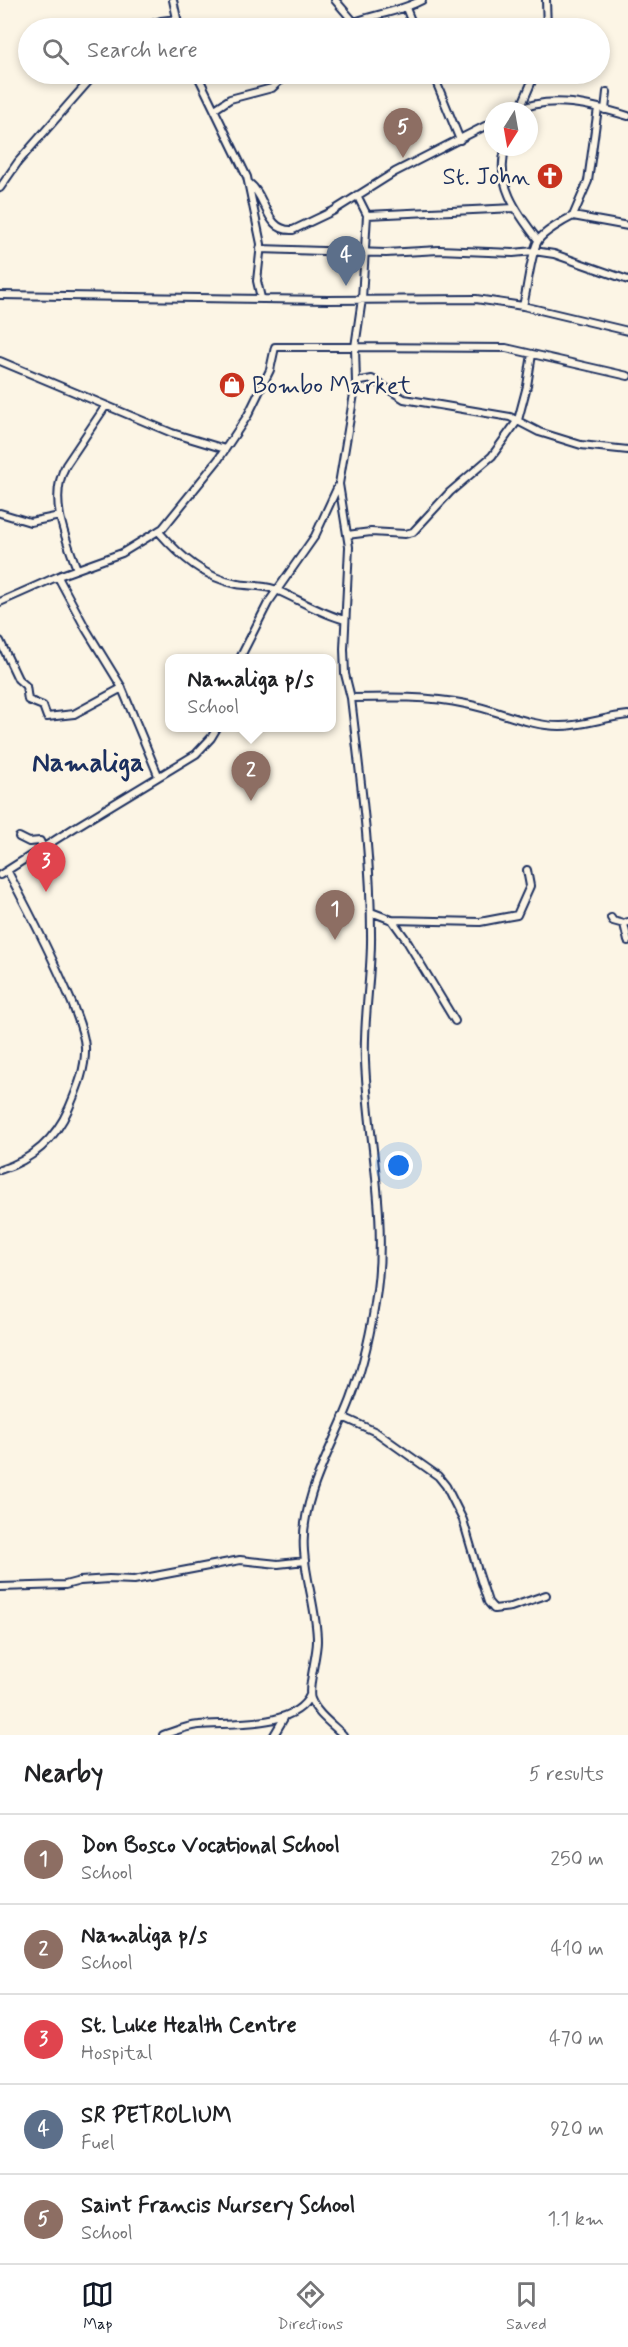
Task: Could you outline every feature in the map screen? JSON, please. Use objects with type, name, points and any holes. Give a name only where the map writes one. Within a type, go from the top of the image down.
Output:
[{"type":"street","points":[[173,0],[177,18]]},
{"type":"street","points":[[335,0],[351,18]]},
{"type":"street","points":[[369,18],[406,8],[413,2],[422,0]]},
{"type":"street","points":[[546,0],[546,18]]},
{"type":"street","points":[[406,8],[410,18]]},
{"type":"street","points":[[0,188],[18,162],[86,84]]},
{"type":"street","points":[[202,84],[240,159],[249,183],[260,249],[257,281],[261,298]]},
{"type":"street","points":[[215,109],[230,99],[272,88],[276,84]]},
{"type":"street","points":[[437,84],[460,140]]},
{"type":"street","points":[[522,102],[530,84]]},
{"type":"street","points":[[523,306],[538,240],[573,216],[588,181],[607,92]]},
{"type":"street","points":[[538,105],[550,102],[602,109],[628,116]]},
{"type":"street","points":[[249,183],[257,190],[274,224],[286,231],[304,226],[395,172],[484,127]]},
{"type":"street","points":[[504,156],[501,171],[506,189],[515,208],[538,240]]},
{"type":"street","points":[[242,654],[276,590],[315,536],[339,484],[356,382],[355,347],[362,299],[367,215],[357,195]]},
{"type":"street","points":[[367,215],[515,208]]},
{"type":"street","points":[[573,216],[628,226]]},
{"type":"street","points":[[260,249],[364,252],[439,250],[513,253],[534,251],[554,254],[628,279]]},
{"type":"street","points":[[0,295],[476,299],[523,306],[628,331]]},
{"type":"street","points":[[0,602],[76,569],[122,553],[159,532],[172,519],[225,449],[256,400],[270,370],[275,347],[494,348],[532,354],[628,376]]},
{"type":"street","points":[[347,534],[413,532],[450,492],[492,456],[518,420],[532,354]]},
{"type":"street","points":[[0,361],[80,393],[105,407],[172,433],[225,449]]},
{"type":"street","points":[[356,382],[372,379],[404,399],[510,417],[539,432],[581,445],[628,450]]},
{"type":"street","points":[[76,569],[60,516],[57,491],[61,473],[105,407]]},
{"type":"street","points":[[274,1735],[284,1718],[307,1701],[310,1695],[317,1635],[304,1561],[304,1528],[307,1507],[358,1380],[372,1324],[382,1250],[367,1088],[364,1027],[370,959],[369,858],[351,698],[345,674],[345,621],[349,564],[339,484]]},
{"type":"street","points":[[0,513],[30,522],[60,516]]},
{"type":"street","points":[[159,532],[194,565],[213,577],[276,590],[313,609],[345,621]]},
{"type":"street","points":[[58,577],[86,629],[112,668],[158,776]]},
{"type":"street","points":[[0,641],[18,679],[26,686],[28,700],[43,706],[47,717],[74,714],[122,688]]},
{"type":"street","points":[[351,698],[404,698],[455,702],[546,725],[576,725],[628,715]]},
{"type":"street","points":[[0,875],[196,754],[215,732]]},
{"type":"street","points":[[19,837],[29,842],[40,841],[43,848]]},
{"type":"street","points":[[371,912],[392,920],[480,922],[518,915],[530,886],[527,870]]},
{"type":"street","points":[[0,1170],[27,1160],[57,1129],[79,1082],[83,1070],[85,1048],[78,1018],[65,984],[8,872]]},
{"type":"street","points":[[611,918],[626,923],[628,941]]},
{"type":"street","points":[[392,920],[455,1021]]},
{"type":"street","points":[[343,1417],[376,1432],[438,1476],[446,1486],[463,1520],[488,1602],[494,1609],[511,1607],[546,1596]]},
{"type":"street","points":[[0,1587],[64,1585],[80,1581],[109,1579],[134,1581],[240,1560],[278,1564],[304,1561]]},
{"type":"street","points":[[310,1695],[317,1709],[343,1735]]},
{"type":"street","points":[[163,1735],[200,1725],[224,1725],[284,1718]]},
{"type":"place","name":"Saint Francis Nursery School","points":[[403,158]]},
{"type":"place","name":"St. John","points":[[550,176]]},
{"type":"place","name":"SR PETROLIUM","points":[[346,286]]},
{"type":"place","name":"Bombo Market","points":[[232,385]]},
{"type":"place","name":"Namaliga p/s","points":[[251,801]]},
{"type":"place","name":"St. Luke Health Centre","points":[[46,892]]},
{"type":"place","name":"Don Bosco Vocational School","points":[[335,940]]},
{"type":"district","name":"Namaliga","points":[[88,762]]}]
